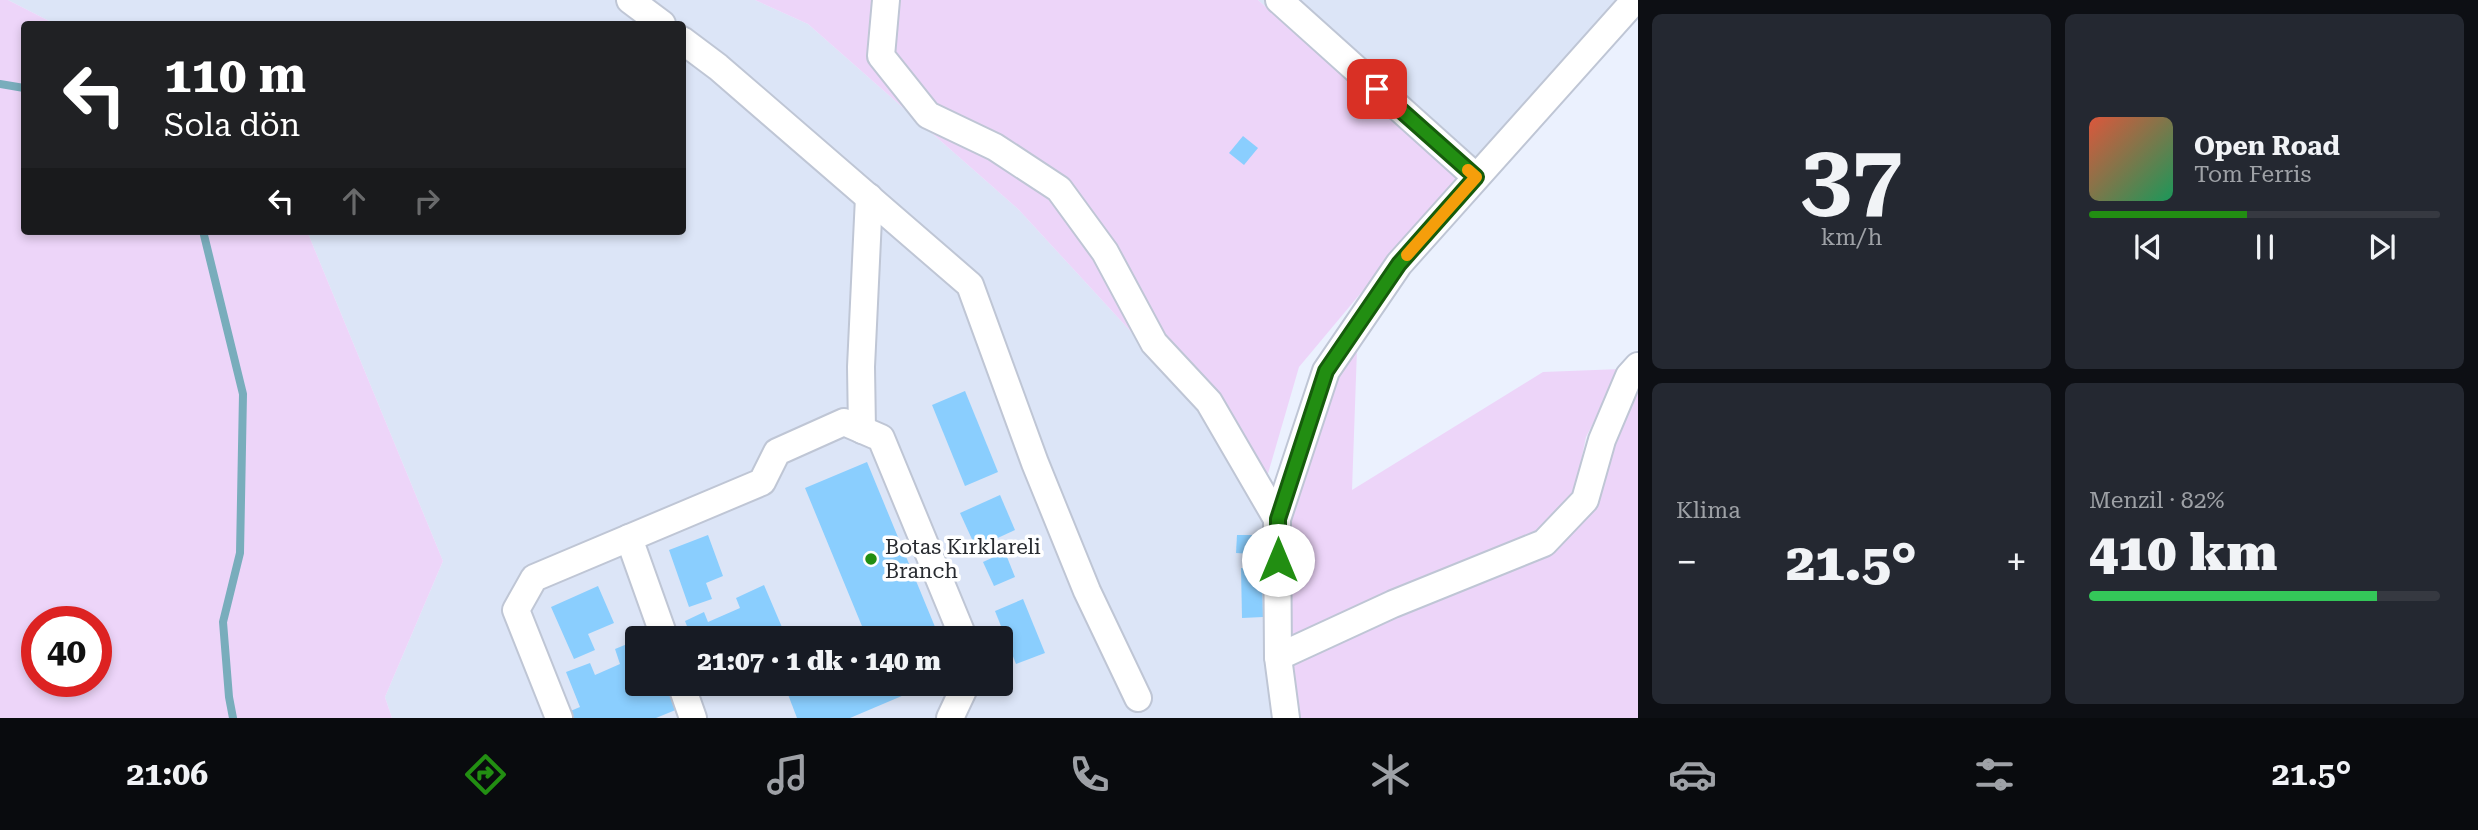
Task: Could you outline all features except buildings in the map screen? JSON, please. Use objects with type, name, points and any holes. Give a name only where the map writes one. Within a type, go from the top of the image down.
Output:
[{"type":"street","points":[[630,0],[658,21]]},
{"type":"street","points":[[886,0],[881,56],[928,115],[995,147],[1059,189],[1105,252],[1154,343],[1209,402],[1278,519]]},
{"type":"street","points":[[1279,0],[1476,177]]},
{"type":"street","points":[[1286,718],[1278,657],[1278,519],[1326,371],[1399,264],[1635,0]]},
{"type":"street","points":[[686,43],[718,67],[970,285],[1035,463],[1082,578],[1138,698]]},
{"type":"street","points":[[862,430],[861,368],[869,197]]},
{"type":"street","points":[[1278,657],[1393,604],[1544,543],[1585,500],[1602,440],[1629,376],[1638,366]]},
{"type":"street","points":[[559,718],[516,610],[534,578],[762,482],[777,452],[844,422],[881,438],[959,626]]},
{"type":"street","points":[[629,538],[660,626]]},
{"type":"street","points":[[685,696],[693,718]]},
{"type":"street","points":[[950,718],[960,696]]},
{"type":"shaded area","points":[[0,0],[8,0],[49,21],[21,21],[21,235],[309,235],[443,561],[385,697],[392,718],[0,718]]},
{"type":"shaded area","points":[[8,0],[755,0],[808,24],[1019,210],[1205,412],[1266,523],[1273,718],[392,718],[385,697],[443,561],[309,235],[686,235],[686,21],[49,21]]},
{"type":"shaded area","points":[[755,0],[1258,0],[1457,178],[1299,367],[1258,508],[1205,412],[1019,210],[808,24]]},
{"type":"shaded area","points":[[1258,0],[1616,0],[1457,178]]},
{"type":"shaded area","points":[[1357,349],[1352,490],[1543,372],[1621,369],[1586,437],[1575,490],[1531,536],[1287,638],[1289,514],[1335,384]]},
{"type":"shaded area","points":[[1638,389],[1638,718],[1300,718],[1292,661],[1547,555],[1613,440]]},
{"type":"waterway","points":[[0,84],[21,88]]},
{"type":"waterway","points":[[204,235],[243,394],[240,553],[223,622],[233,718]]},
{"type":"slow traffic","points":[[1407,255],[1476,177],[1468,170]]},
{"type":"place","name":"Botas Kırklareli Branch","points":[[871,559]]},
{"type":"route","points":[[1278,560],[1278,519],[1326,371],[1399,264],[1476,177],[1377,89]]}]
